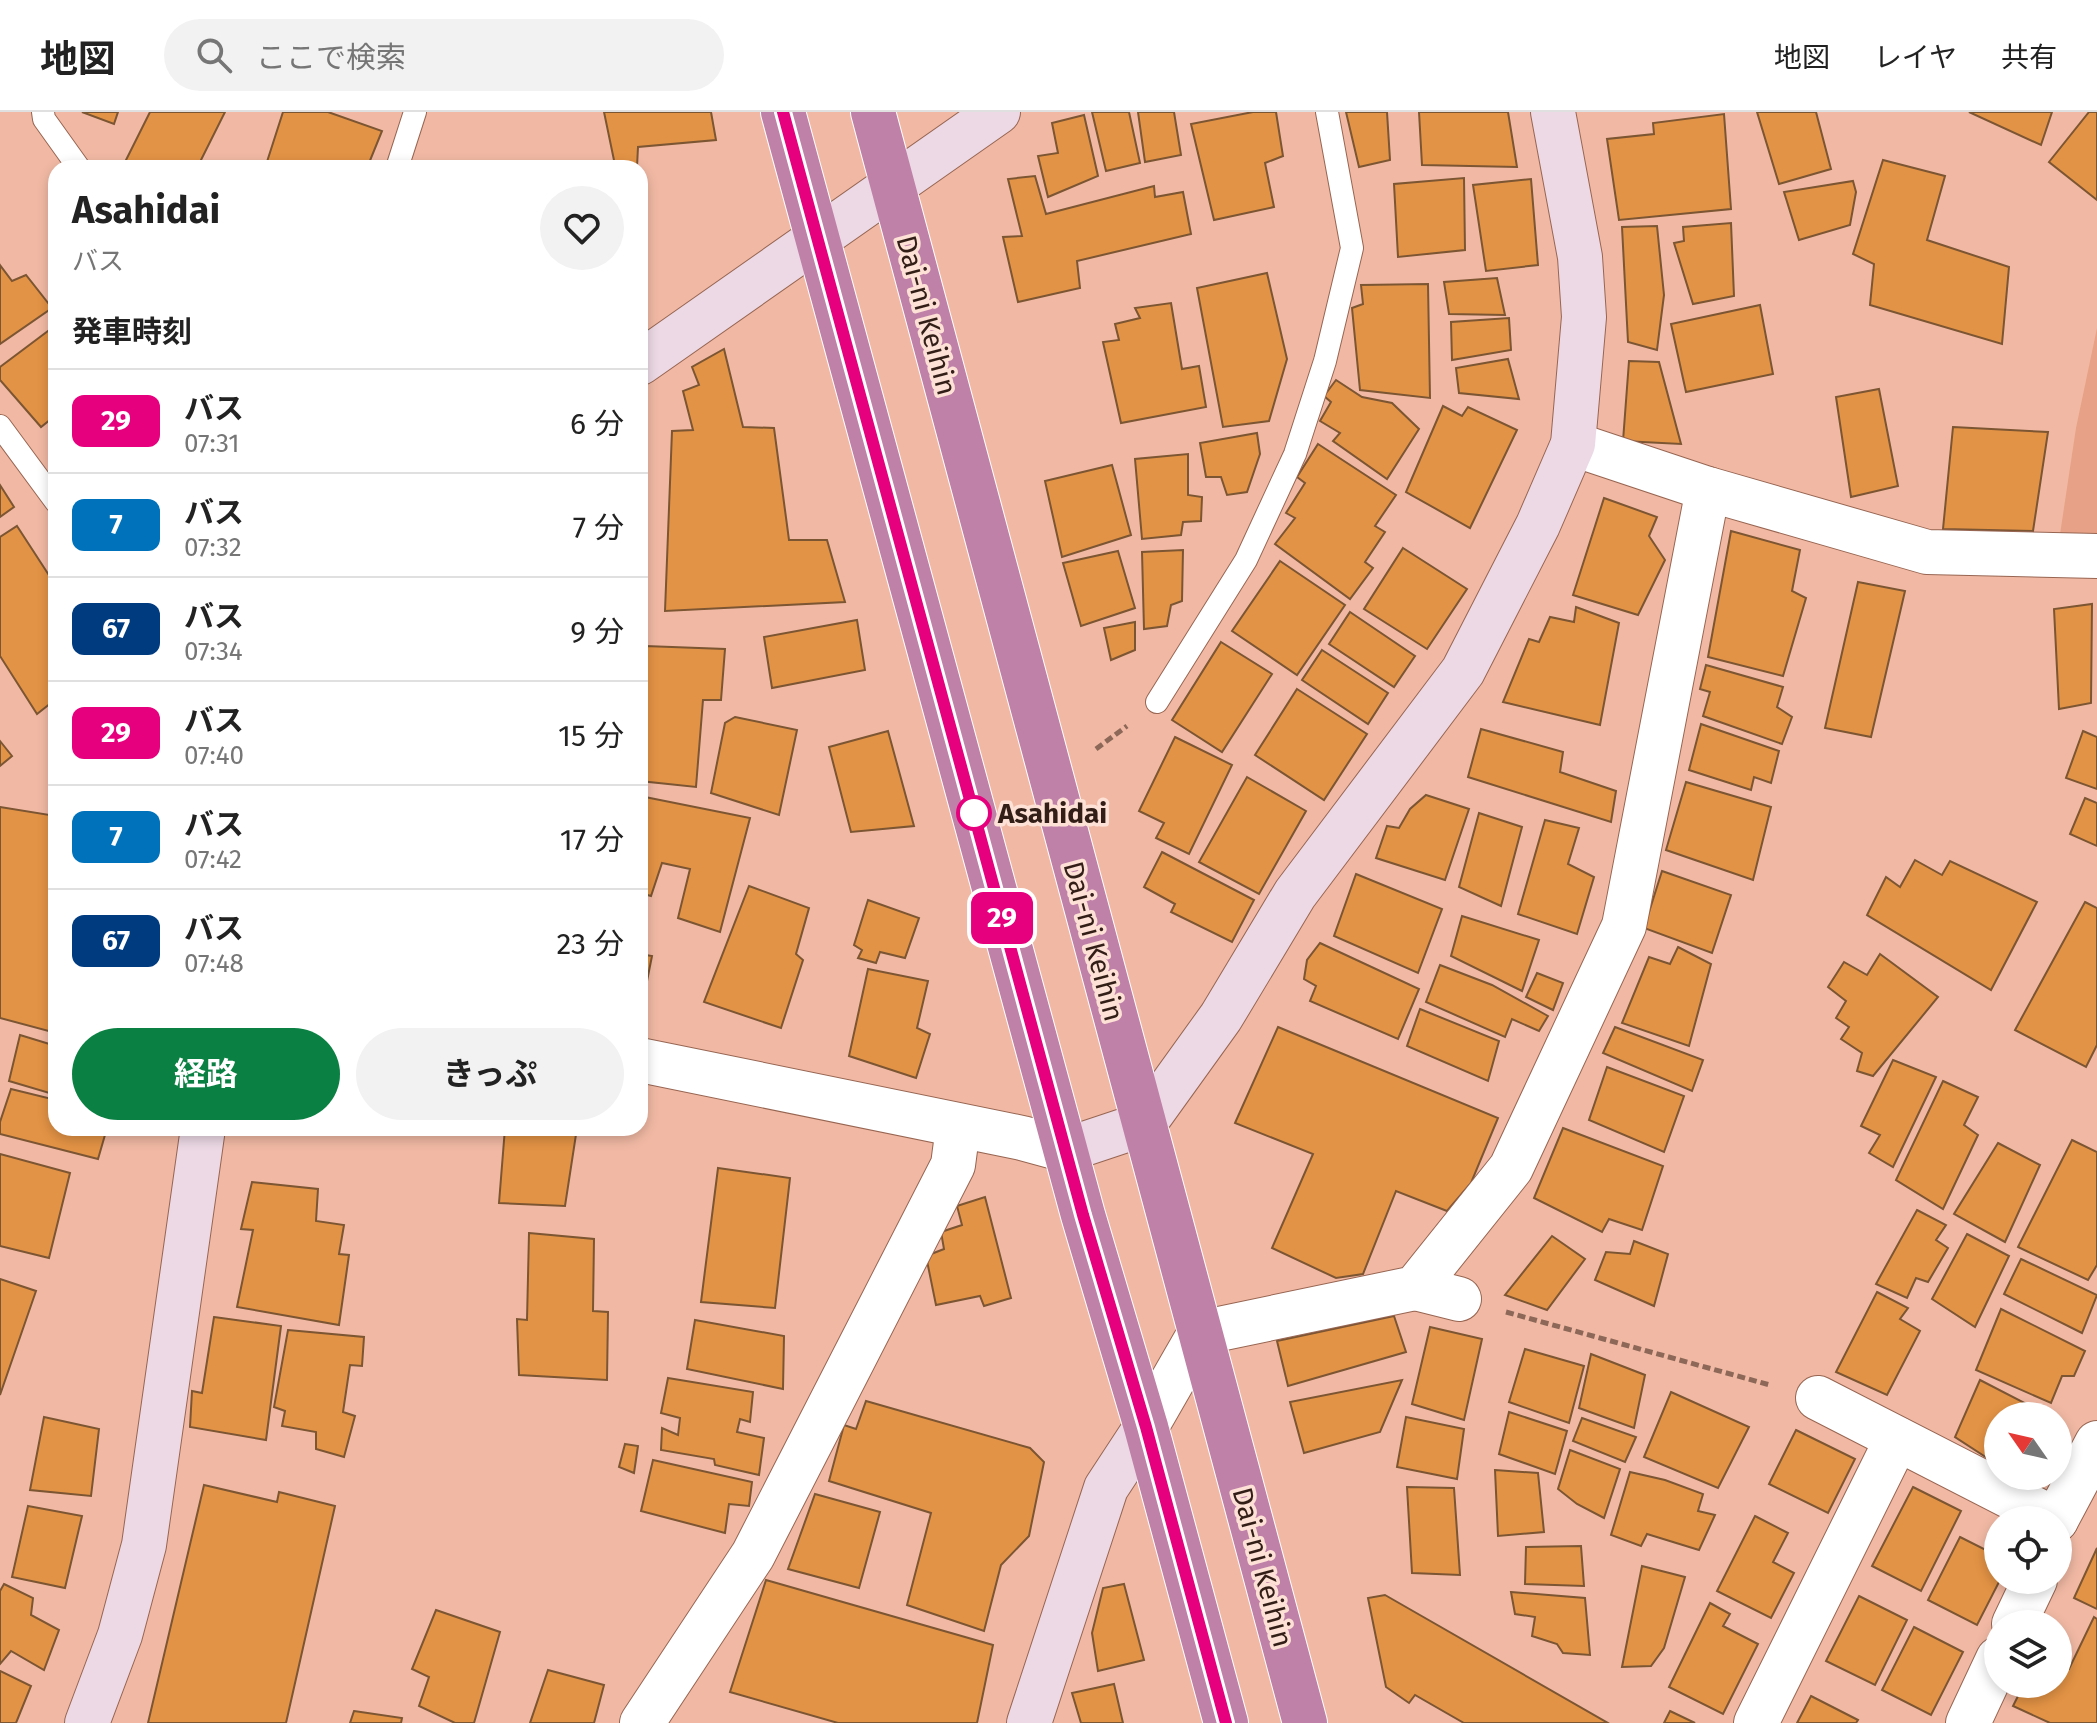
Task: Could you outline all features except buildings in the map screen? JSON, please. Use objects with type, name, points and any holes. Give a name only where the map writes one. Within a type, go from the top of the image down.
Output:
[{"type":"highway","points":[[783,112],[1226,1723]]},
{"type":"highway","name":"Dai-ni Keihin","points":[[873,112],[1305,1723]]},
{"type":"street","points":[[648,357],[998,112]]},
{"type":"street","points":[[648,1062],[1022,1138],[1066,1150],[1144,1124],[1221,1017],[1295,894],[1463,671],[1538,525],[1573,444],[1584,317],[1580,257],[1553,112]]},
{"type":"street","points":[[1573,444],[1708,489],[1927,552],[2097,556]]},
{"type":"street","points":[[1415,1288],[1511,1168],[1624,926],[1708,489]]},
{"type":"street","points":[[642,1723],[753,1555],[953,1165],[958,1127]]},
{"type":"street","points":[[87,1723],[120,1635],[144,1545],[202,1136]]},
{"type":"street","points":[[1029,1723],[1106,1488],[1146,1427],[1200,1333],[1415,1288],[1459,1299]]},
{"type":"street","points":[[1818,1398],[2029,1506]]},
{"type":"street","points":[[1756,1723],[1897,1439]]},
{"type":"street","points":[[2063,1506],[2097,1443]]},
{"type":"street","points":[[1968,1723],[1984,1689]]},
{"type":"lane","points":[[43,112],[44,119],[73,160]]},
{"type":"lane","points":[[400,160],[415,112]]},
{"type":"lane","points":[[1157,702],[1246,560],[1295,454],[1325,361],[1352,248],[1327,112]]},
{"type":"lane","points":[[0,426],[48,491]]},
{"type":"path","points":[[1051,783],[1157,702]]},
{"type":"path","points":[[1459,1299],[1818,1398]]},
{"type":"shaded area","points":[[2097,328],[2097,541],[2059,541],[2076,428]]},
{"type":"bus line","name":"29","points":[[783,112],[1083,1215],[1146,1427],[1226,1723]]},
{"type":"place","name":"Asahidai","points":[[974,813]]}]
